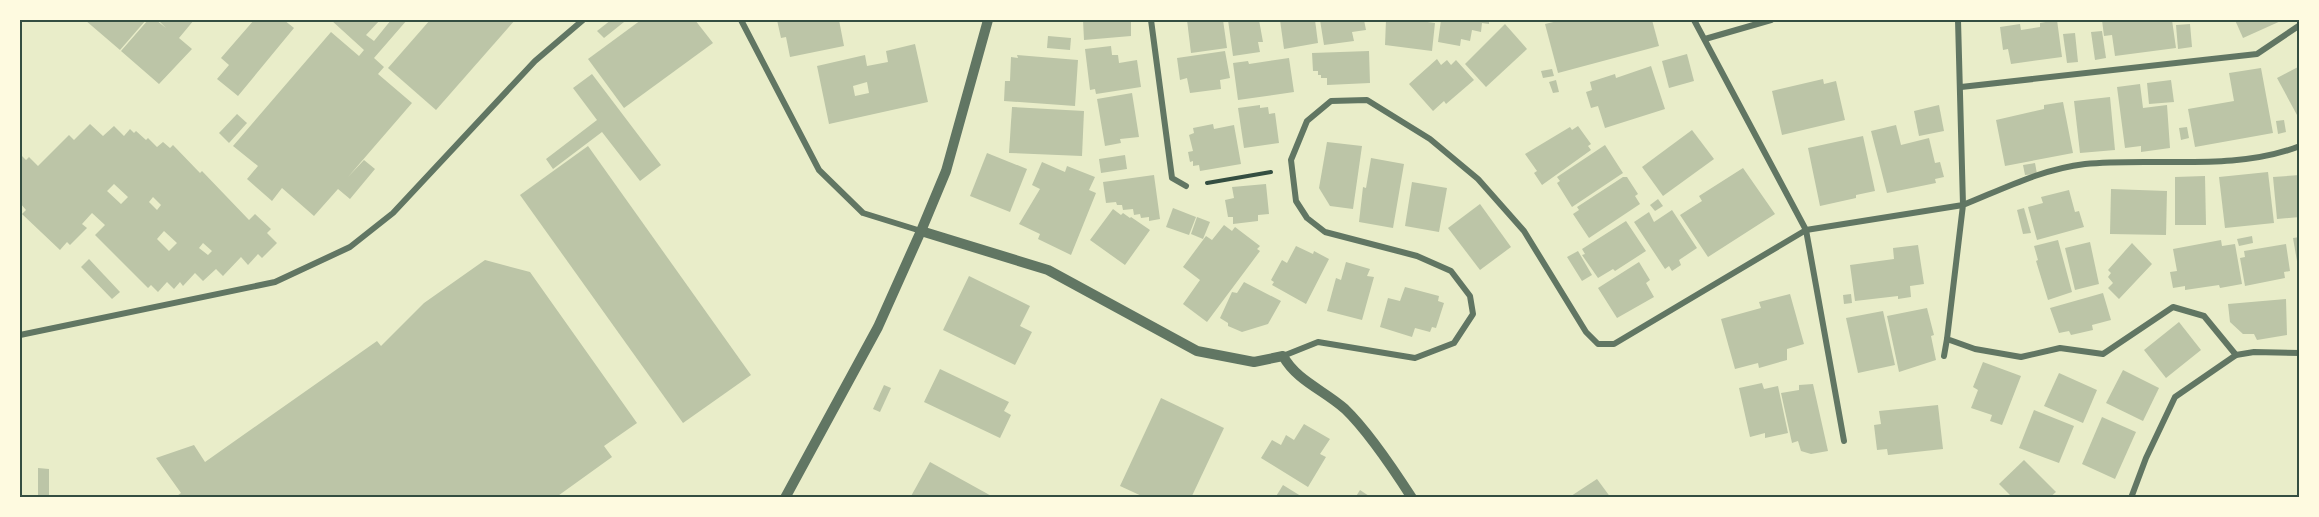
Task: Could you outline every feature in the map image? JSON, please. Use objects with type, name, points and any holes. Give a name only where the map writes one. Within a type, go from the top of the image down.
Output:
[{"type":"street","points":[[20,335],[275,282],[350,247],[393,213],[535,61],[583,20]]},
{"type":"street","points":[[741,20],[819,170],[863,213],[1048,270],[1197,351],[1254,362],[1282,356],[1318,342],[1415,358],[1454,343],[1473,314],[1470,296],[1451,271],[1417,256],[1325,232],[1307,218],[1296,201],[1291,160],[1307,121],[1331,101],[1366,100],[1430,139],[1478,179],[1524,231],[1586,332],[1598,344],[1614,344],[1806,230],[1963,205],[2041,174],[2085,164],[2256,158],[2300,146]]},
{"type":"street","points":[[785,498],[878,327],[921,231],[946,171],[988,20]]},
{"type":"street","points":[[1151,20],[1172,178],[1186,186]]},
{"type":"street","points":[[1694,20],[1806,230],[1844,441]]},
{"type":"street","points":[[1705,39],[1771,20]]},
{"type":"street","points":[[1944,356],[1963,205],[1958,20]]},
{"type":"street","points":[[1961,87],[2257,54],[2300,25]]},
{"type":"street","points":[[1947,339],[1975,349],[2021,357],[2060,348],[2103,354],[2173,307],[2204,316],[2236,355]]},
{"type":"street","points":[[2131,498],[2146,458],[2175,397],[2236,355],[2254,352],[2300,353]]},
{"type":"street","points":[[1282,356],[1290,369],[1345,409],[1391,465],[1412,498]]},
{"type":"path","points":[[1186,186],[1275,171]]},
{"type":"building","points":[[85,20],[146,20],[120,50]]},
{"type":"building","points":[[148,20],[156,20],[166,28],[158,20],[194,20],[179,38],[192,49],[159,84],[121,51]]},
{"type":"building","points":[[254,20],[284,20],[294,28],[238,96],[217,79],[229,65],[221,58]]},
{"type":"building","points":[[331,20],[380,20],[366,35],[374,41],[391,20],[407,20],[374,58],[384,67],[378,74],[412,103],[348,177],[364,160],[375,169],[350,199],[338,189],[314,216],[282,188],[272,201],[247,179],[258,166],[233,146],[331,32],[359,56],[364,50]]},
{"type":"building","points":[[430,20],[515,20],[436,110],[388,68]]},
{"type":"building","points":[[611,20],[624,22],[604,38],[597,31]]},
{"type":"building","points":[[641,20],[695,20],[713,43],[624,108],[588,59]]},
{"type":"building","points":[[777,20],[839,20],[844,46],[790,57],[786,37],[781,38]]},
{"type":"building","points":[[1083,20],[1131,21],[1131,36],[1084,40]]},
{"type":"building","points":[[1187,20],[1223,20],[1227,48],[1191,53]]},
{"type":"building","points":[[1228,20],[1259,20],[1263,42],[1258,42],[1260,52],[1233,56]]},
{"type":"building","points":[[1280,20],[1315,20],[1318,43],[1284,49]]},
{"type":"building","points":[[1320,20],[1364,20],[1366,30],[1352,32],[1354,41],[1324,45]]},
{"type":"building","points":[[1386,20],[1420,20],[1435,23],[1432,51],[1385,45]]},
{"type":"building","points":[[1441,20],[1489,20],[1489,24],[1482,23],[1481,32],[1472,30],[1470,41],[1461,39],[1460,46],[1438,42]]},
{"type":"building","points":[[1562,20],[1652,20],[1659,46],[1558,73],[1545,24]]},
{"type":"building","points":[[2057,20],[2062,57],[2011,64],[2008,49],[2003,50],[2000,27],[2020,24],[2021,30],[2040,27],[2040,23]]},
{"type":"building","points":[[2102,20],[2172,20],[2176,48],[2115,56],[2112,35],[2104,36]]},
{"type":"building","points":[[2235,20],[2283,20],[2243,38]]},
{"type":"building","points":[[1505,24],[1527,49],[1486,87],[1465,64]]},
{"type":"building","points":[[2190,24],[2192,47],[2178,49],[2176,25]]},
{"type":"building","points":[[2102,31],[2106,58],[2095,60],[2091,32]]},
{"type":"building","points":[[2075,33],[2078,62],[2067,63],[2063,34]]},
{"type":"building","points":[[1048,36],[1071,38],[1070,50],[1047,48]]},
{"type":"building","points":[[915,44],[928,102],[829,124],[817,66],[865,55],[867,66],[888,62],[886,51]],"holes":[[[867,82],[869,93],[855,96],[853,86]]]},
{"type":"building","points":[[1111,46],[1112,55],[1118,55],[1119,63],[1137,60],[1141,87],[1096,94],[1095,89],[1090,90],[1085,49]]},
{"type":"building","points":[[1225,51],[1230,78],[1220,80],[1221,89],[1190,93],[1187,78],[1180,80],[1177,58]]},
{"type":"building","points":[[1369,51],[1370,83],[1327,85],[1327,78],[1321,78],[1318,71],[1313,71],[1312,53]]},
{"type":"building","points":[[1687,54],[1694,81],[1669,88],[1662,61]]},
{"type":"building","points":[[1017,55],[1078,60],[1075,106],[1004,101],[1005,81],[1010,81],[1011,57],[1018,58]]},
{"type":"building","points":[[1289,58],[1294,92],[1238,100],[1233,63],[1248,61],[1249,64]]},
{"type":"building","points":[[1437,59],[1441,65],[1447,60],[1451,65],[1456,60],[1474,80],[1446,104],[1444,101],[1433,111],[1409,84]]},
{"type":"building","points":[[1651,66],[1665,109],[1605,128],[1598,106],[1591,108],[1586,92],[1592,90],[1590,82],[1615,74],[1616,78]]},
{"type":"building","points":[[2300,66],[2300,114],[2297,115],[2277,78]]},
{"type":"building","points":[[2261,68],[2273,133],[2195,147],[2188,109],[2234,101],[2229,73]]},
{"type":"building","points":[[1552,69],[1554,76],[1543,78],[1541,71]]},
{"type":"building","points":[[592,74],[661,165],[640,181],[602,132],[553,169],[546,159],[597,120],[573,88]]},
{"type":"building","points":[[1823,79],[1824,84],[1836,81],[1845,120],[1782,135],[1772,91]]},
{"type":"building","points":[[1556,80],[1559,92],[1553,93],[1549,82]]},
{"type":"building","points":[[2171,80],[2174,102],[2149,104],[2147,83]]},
{"type":"building","points":[[2140,84],[2143,108],[2167,105],[2170,148],[2141,152],[2141,146],[2125,148],[2117,87]]},
{"type":"building","points":[[1132,93],[1139,137],[1120,139],[1121,143],[1105,146],[1097,99]]},
{"type":"building","points":[[2110,97],[2115,150],[2080,153],[2074,101]]},
{"type":"building","points":[[2063,102],[2073,153],[2005,166],[1996,120],[2044,109],[2044,105]]},
{"type":"building","points":[[1260,105],[1260,108],[1268,107],[1269,114],[1275,113],[1279,143],[1244,148],[1238,108]]},
{"type":"building","points":[[1939,105],[1944,131],[1919,136],[1914,111]]},
{"type":"building","points":[[1012,107],[1084,111],[1082,156],[1009,153]]},
{"type":"building","points":[[237,114],[247,123],[229,143],[219,133]]},
{"type":"building","points":[[2284,120],[2286,132],[2278,134],[2276,121]]},
{"type":"building","points":[[90,124],[103,136],[114,126],[124,136],[130,129],[134,133],[136,131],[157,147],[163,142],[170,148],[173,145],[200,173],[202,171],[249,220],[255,214],[271,229],[267,233],[277,243],[262,258],[258,254],[248,265],[241,257],[223,276],[216,269],[203,281],[195,273],[183,286],[180,282],[174,289],[167,282],[158,292],[151,285],[148,288],[95,235],[105,225],[92,213],[82,224],[87,228],[70,245],[67,242],[60,250],[22,214],[26,210],[20,203],[20,154],[26,160],[29,157],[38,166],[69,135],[74,140]],"holes":[[[114,184],[128,197],[121,204],[107,191]],[[153,197],[161,205],[157,210],[149,202]],[[164,231],[177,243],[169,251],[157,239]],[[203,243],[212,251],[208,255],[199,248]]]},
{"type":"building","points":[[1213,124],[1214,129],[1234,125],[1241,164],[1200,171],[1199,165],[1193,166],[1193,161],[1190,162],[1188,152],[1193,151],[1189,135],[1194,133],[1193,128]]},
{"type":"building","points":[[1896,125],[1901,145],[1929,138],[1935,163],[1940,162],[1944,177],[1935,179],[1936,183],[1887,193],[1871,131]]},
{"type":"building","points":[[1578,126],[1591,144],[1588,146],[1591,150],[1542,185],[1534,173],[1537,171],[1525,154],[1570,127],[1572,130]]},
{"type":"building","points":[[2187,127],[2189,138],[2181,140],[2179,128]]},
{"type":"building","points":[[1692,130],[1714,159],[1663,196],[1642,167]]},
{"type":"building","points":[[1863,136],[1875,191],[1820,206],[1808,148]]},
{"type":"building","points":[[1327,142],[1362,146],[1353,209],[1330,206],[1319,188]]},
{"type":"building","points":[[1605,145],[1623,173],[1572,207],[1557,183],[1560,181],[1557,177]]},
{"type":"building","points":[[588,146],[751,375],[683,423],[520,195]]},
{"type":"building","points":[[987,153],[1027,169],[1010,212],[970,196]]},
{"type":"building","points":[[1125,155],[1127,169],[1101,173],[1099,159]]},
{"type":"building","points":[[1371,158],[1404,164],[1393,228],[1359,222],[1363,187],[1366,188]]},
{"type":"building","points":[[1042,162],[1065,172],[1067,166],[1095,177],[1089,190],[1096,193],[1071,255],[1038,239],[1040,234],[1019,224],[1040,189],[1032,185]]},
{"type":"building","points":[[2035,163],[2037,174],[2025,175],[2023,165]]},
{"type":"building","points":[[1743,168],[1775,214],[1708,257],[1680,215],[1702,201],[1699,196]]},
{"type":"building","points":[[2268,172],[2274,223],[2225,228],[2219,177]]},
{"type":"building","points":[[1154,175],[1160,219],[1149,221],[1149,217],[1141,218],[1140,214],[1134,215],[1133,209],[1123,210],[1122,205],[1117,205],[1116,202],[1106,203],[1103,182]]},
{"type":"building","points":[[2300,175],[2300,217],[2277,219],[2273,177]]},
{"type":"building","points":[[2205,176],[2206,225],[2175,225],[2175,177]]},
{"type":"building","points":[[1623,177],[1627,177],[1638,194],[1635,196],[1640,204],[1589,238],[1573,214],[1579,210],[1577,207]]},
{"type":"building","points":[[1412,182],[1447,188],[1439,232],[1405,226]]},
{"type":"building","points":[[1266,184],[1269,214],[1258,215],[1258,221],[1233,224],[1233,217],[1228,217],[1225,200],[1234,198],[1232,187]]},
{"type":"building","points":[[2111,189],[2167,191],[2166,235],[2110,234]]},
{"type":"building","points":[[2069,190],[2075,212],[2079,211],[2084,227],[2037,240],[2028,207],[2043,203],[2041,197]]},
{"type":"building","points":[[1658,199],[1663,206],[1655,211],[1650,205]]},
{"type":"building","points":[[1480,204],[1511,247],[1480,270],[1448,228]]},
{"type":"building","points":[[1173,208],[1196,217],[1189,235],[1166,227]]},
{"type":"building","points":[[2024,208],[2031,233],[2023,234],[2017,210]]},
{"type":"building","points":[[1113,209],[1121,215],[1123,213],[1131,217],[1150,230],[1125,265],[1090,240]]},
{"type":"building","points":[[1672,210],[1697,248],[1679,260],[1681,265],[1672,271],[1669,266],[1665,269],[1634,222],[1649,212],[1654,222]]},
{"type":"building","points":[[1197,217],[1210,222],[1203,239],[1191,234]]},
{"type":"building","points":[[1626,221],[1646,251],[1615,271],[1613,269],[1598,278],[1582,255],[1585,254],[1582,249]]},
{"type":"building","points":[[1224,225],[1232,231],[1235,227],[1260,246],[1257,249],[1260,251],[1207,322],[1183,304],[1200,280],[1183,267],[1206,236],[1212,240]]},
{"type":"building","points":[[2252,236],[2253,243],[2239,246],[2237,239]]},
{"type":"building","points":[[2300,237],[2300,267],[2298,267],[2293,238]]},
{"type":"building","points":[[2058,240],[2072,292],[2048,300],[2036,261],[2038,260],[2034,246]]},
{"type":"building","points":[[2221,240],[2222,246],[2235,244],[2242,284],[2220,288],[2219,285],[2185,290],[2185,286],[2173,288],[2170,272],[2177,271],[2173,249]]},
{"type":"building","points":[[2090,242],[2099,284],[2075,290],[2065,248]]},
{"type":"building","points":[[2132,243],[2152,264],[2119,299],[2108,288],[2113,283],[2108,277],[2111,273],[2108,270]]},
{"type":"building","points":[[2286,244],[2290,271],[2284,272],[2285,278],[2245,286],[2240,258],[2245,257],[2244,251]]},
{"type":"building","points":[[1918,245],[1924,284],[1910,286],[1911,297],[1898,299],[1898,296],[1855,301],[1850,265],[1894,259],[1893,248]]},
{"type":"building","points":[[1296,246],[1313,254],[1314,251],[1329,259],[1306,304],[1272,285],[1274,282],[1271,280],[1282,260],[1287,263]]},
{"type":"building","points":[[1578,251],[1592,275],[1582,281],[1567,257]]},
{"type":"building","points":[[89,259],[120,292],[112,299],[81,267]]},
{"type":"building","points":[[485,260],[530,272],[637,423],[604,446],[612,457],[555,498],[174,498],[181,493],[156,458],[194,445],[205,462],[377,341],[381,346],[424,303]]},
{"type":"building","points":[[1346,262],[1370,269],[1367,276],[1374,277],[1362,320],[1327,311],[1336,278],[1341,280]]},
{"type":"building","points":[[1639,262],[1650,280],[1646,283],[1654,297],[1617,318],[1598,288]]},
{"type":"building","points":[[969,276],[1030,306],[1020,326],[1032,332],[1015,365],[943,330]]},
{"type":"building","points":[[1244,282],[1281,301],[1268,324],[1242,332],[1228,326],[1228,323],[1220,318],[1232,292],[1237,293]]},
{"type":"building","points":[[1405,287],[1439,296],[1438,301],[1444,303],[1436,328],[1432,327],[1430,332],[1415,328],[1412,337],[1380,327],[1388,298],[1400,301]]},
{"type":"building","points":[[2103,293],[2111,320],[2092,325],[2093,330],[2071,335],[2069,331],[2059,333],[2050,308]]},
{"type":"building","points":[[1790,294],[1804,344],[1787,349],[1787,360],[1759,368],[1758,363],[1735,369],[1721,319],[1761,308],[1759,302]]},
{"type":"building","points":[[1851,294],[1852,303],[1844,304],[1843,295]]},
{"type":"building","points":[[2286,299],[2287,335],[2257,340],[2254,334],[2243,334],[2230,322],[2228,304]]},
{"type":"building","points":[[1927,308],[1934,335],[1931,336],[1936,360],[1899,372],[1887,316]]},
{"type":"building","points":[[1883,311],[1895,365],[1858,373],[1846,318]]},
{"type":"building","points":[[2179,322],[2201,350],[2166,378],[2144,350]]},
{"type":"building","points":[[1983,362],[2021,376],[2002,425],[1990,421],[1992,415],[1971,408],[1978,390],[1973,387]]},
{"type":"building","points":[[940,369],[1009,402],[1004,411],[1011,415],[1000,438],[924,402]]},
{"type":"building","points":[[2123,370],[2159,388],[2143,421],[2106,403]]},
{"type":"building","points":[[2059,373],[2097,390],[2083,423],[2044,406]]},
{"type":"building","points":[[1762,383],[1764,389],[1778,386],[1788,433],[1765,438],[1765,433],[1750,437],[1739,388]]},
{"type":"building","points":[[1813,384],[1828,451],[1811,454],[1801,451],[1798,441],[1792,443],[1781,393],[1799,390],[1799,385]]},
{"type":"building","points":[[884,385],[891,388],[880,412],[873,409]]},
{"type":"building","points":[[1161,398],[1224,428],[1191,498],[1146,498],[1120,486]]},
{"type":"building","points":[[1938,405],[1943,449],[1888,455],[1887,449],[1877,450],[1874,425],[1881,424],[1879,411]]},
{"type":"building","points":[[2034,410],[2074,426],[2059,463],[2019,448]]},
{"type":"building","points":[[2102,417],[2136,432],[2115,479],[2082,464]]},
{"type":"building","points":[[1304,424],[1330,439],[1320,454],[1326,457],[1308,487],[1261,458],[1272,440],[1281,445],[1286,435],[1294,440]]},
{"type":"building","points":[[2024,460],[2056,492],[2049,498],[2013,498],[1999,484]]},
{"type":"building","points":[[930,462],[995,498],[910,498]]},
{"type":"building","points":[[38,468],[49,469],[49,498],[38,498]]},
{"type":"building","points":[[1597,479],[1611,498],[1568,498]]},
{"type":"building","points":[[1283,485],[1304,498],[1275,498]]},
{"type":"building","points":[[1360,490],[1372,498],[1355,498]]}]
